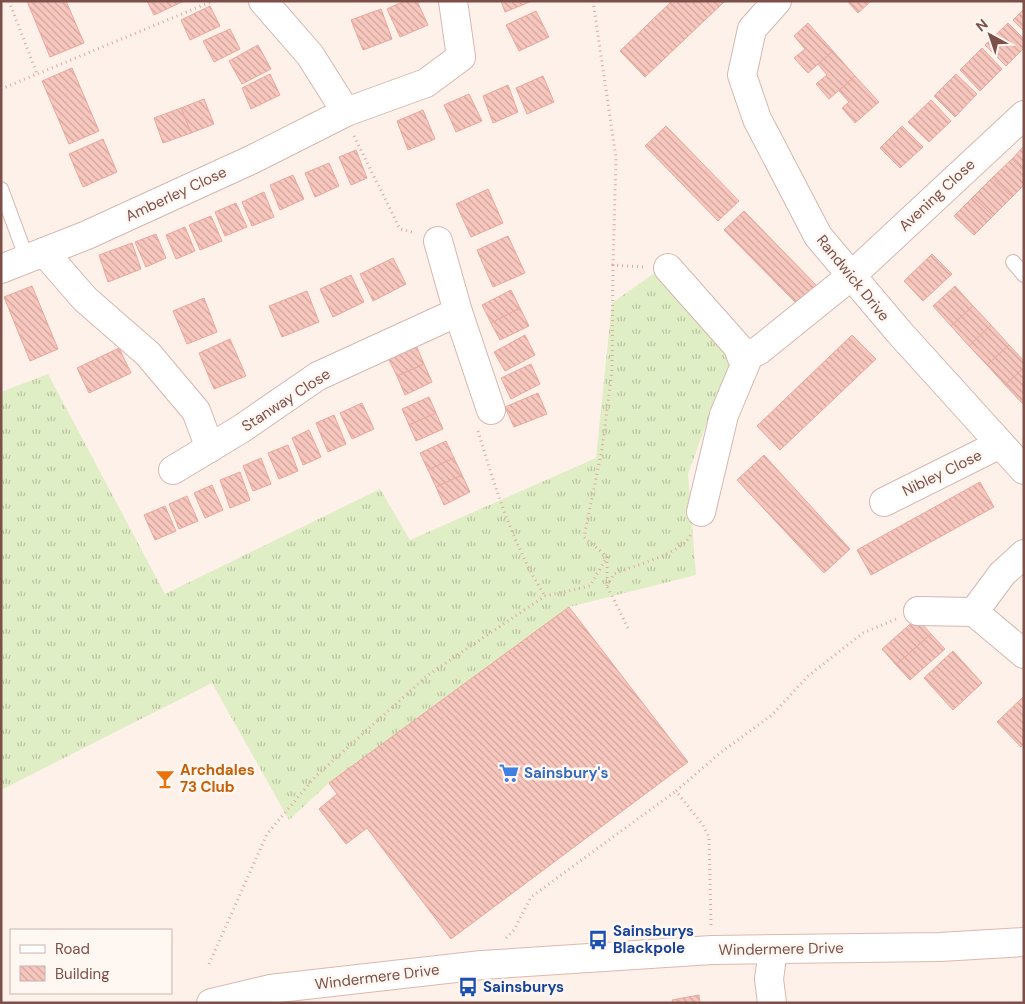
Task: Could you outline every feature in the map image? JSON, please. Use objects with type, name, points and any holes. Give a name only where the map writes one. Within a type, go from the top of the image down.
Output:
[{"type":"street","points":[[263,1],[310,55],[344,113]]},
{"type":"street","name":"Amberley Close","points":[[1,269],[87,235],[242,164],[344,113],[426,83],[460,57],[453,1]]},
{"type":"street","name":"Randwick Drive","points":[[777,1],[752,29],[742,75],[757,119],[818,236],[899,332],[1024,470]]},
{"type":"street","name":"Avening Close","points":[[750,353],[758,351],[851,276],[1024,115]]},
{"type":"street","points":[[438,241],[458,312],[491,410]]},
{"type":"street","points":[[35,255],[154,361],[196,411],[210,448]]},
{"type":"street","points":[[668,268],[738,348],[741,356],[750,353]]},
{"type":"street","name":"Stanway Close","points":[[173,470],[210,448],[318,376],[458,312]]},
{"type":"street","points":[[701,512],[724,415],[750,353]]},
{"type":"street","name":"Nibley Close","points":[[884,502],[1000,444]]},
{"type":"street","points":[[974,612],[1002,574],[1024,554]]},
{"type":"street","points":[[918,611],[974,612],[1024,654]]},
{"type":"street","name":"Windermere Drive","points":[[211,1003],[270,989],[482,965],[712,950],[940,947],[1024,942]]},
{"type":"street","points":[[772,1003],[769,979],[773,950]]},
{"type":"lane","points":[[1,189],[35,255]]},
{"type":"lane","points":[[1013,262],[1024,275]]},
{"type":"path","points":[[9,1],[37,74]]},
{"type":"path","points":[[1,89],[213,1]]},
{"type":"path","points":[[593,1],[616,158],[612,370],[602,449],[584,537],[607,557],[607,586],[628,628]]},
{"type":"path","points":[[344,113],[400,229],[438,241]]},
{"type":"path","points":[[613,265],[668,268]]},
{"type":"path","points":[[491,410],[476,425],[494,486],[533,577],[545,596]]},
{"type":"path","points":[[607,586],[614,574],[688,543],[701,512]]},
{"type":"path","points":[[209,964],[267,834],[316,776],[428,675],[545,596],[590,586],[607,557]]},
{"type":"path","points":[[482,965],[514,930],[531,897],[676,791],[720,753],[772,715],[808,676],[863,633],[918,611]]},
{"type":"path","points":[[676,791],[703,825],[709,837],[712,950]]},
{"type":"green space","points":[[663,267],[750,362],[717,395],[688,474],[696,575],[569,607],[329,783],[289,820],[212,683],[1,790],[1,392],[48,374],[165,594],[380,489],[410,540],[596,458],[612,303]]},
{"type":"building","points":[[27,1],[66,1],[84,43],[50,57]]},
{"type":"building","points":[[147,1],[184,1],[154,15]]},
{"type":"building","points":[[404,1],[417,1],[428,25],[400,37],[387,9]]},
{"type":"building","points":[[501,1],[532,1],[505,12]]},
{"type":"building","points":[[672,1],[725,1],[645,77],[620,51]]},
{"type":"building","points":[[847,1],[871,1],[858,13]]},
{"type":"building","points":[[210,6],[220,26],[190,40],[181,20]]},
{"type":"building","points":[[381,9],[392,39],[363,50],[351,20]]},
{"type":"building","points":[[1024,9],[1024,31],[1013,20]]},
{"type":"building","points":[[536,11],[549,37],[519,51],[506,25]]},
{"type":"building","points":[[808,23],[833,51],[808,73],[794,58],[805,49],[794,36]]},
{"type":"building","points":[[1008,23],[1024,39],[1024,48],[1006,66],[985,45]]},
{"type":"building","points":[[230,29],[240,49],[214,62],[203,41]]},
{"type":"building","points":[[258,45],[271,69],[242,84],[229,61]]},
{"type":"building","points":[[982,48],[1002,69],[980,91],[960,70]]},
{"type":"building","points":[[833,51],[855,76],[829,99],[816,84],[827,75],[818,64]]},
{"type":"building","points":[[72,68],[99,131],[69,144],[42,81]]},
{"type":"building","points":[[270,74],[280,95],[251,109],[242,88]]},
{"type":"building","points":[[956,74],[977,94],[955,117],[934,96]]},
{"type":"building","points":[[543,76],[554,102],[527,114],[516,88]]},
{"type":"building","points":[[855,76],[879,102],[855,123],[842,108],[849,102],[839,91]]},
{"type":"building","points":[[508,85],[518,112],[493,123],[483,96]]},
{"type":"building","points":[[469,94],[482,121],[456,132],[444,105]]},
{"type":"building","points":[[204,99],[214,124],[191,133],[181,108]]},
{"type":"building","points":[[931,100],[951,121],[929,142],[908,122]]},
{"type":"building","points":[[181,108],[191,133],[163,143],[154,118]]},
{"type":"building","points":[[423,110],[435,139],[408,150],[397,121]]},
{"type":"building","points":[[666,126],[739,201],[718,221],[645,146]]},
{"type":"building","points":[[902,126],[923,147],[900,168],[880,148]]},
{"type":"building","points":[[103,139],[117,172],[83,187],[69,154]]},
{"type":"building","points":[[1024,146],[1024,171],[1012,159]]},
{"type":"building","points":[[356,150],[367,178],[351,185],[339,157]]},
{"type":"building","points":[[1012,159],[1024,171],[1024,185],[1012,197],[992,178]]},
{"type":"building","points":[[329,163],[339,186],[315,197],[305,173]]},
{"type":"building","points":[[293,175],[304,199],[280,210],[270,185]]},
{"type":"building","points":[[992,178],[1012,197],[993,216],[973,197]]},
{"type":"building","points":[[488,189],[503,223],[471,237],[456,204]]},
{"type":"building","points":[[264,192],[274,217],[252,226],[242,202]]},
{"type":"building","points":[[973,197],[993,216],[974,235],[954,216]]},
{"type":"building","points":[[236,203],[247,227],[225,236],[215,212]]},
{"type":"building","points":[[744,211],[817,286],[798,305],[724,230]]},
{"type":"building","points":[[211,216],[222,241],[200,250],[189,225]]},
{"type":"building","points":[[185,227],[195,251],[176,259],[166,235]]},
{"type":"building","points":[[156,234],[166,258],[146,267],[135,242]]},
{"type":"building","points":[[508,236],[525,273],[493,287],[477,250]]},
{"type":"building","points":[[132,243],[141,269],[108,282],[99,255]]},
{"type":"building","points":[[932,254],[952,274],[923,301],[904,281]]},
{"type":"building","points":[[393,258],[406,284],[373,301],[360,274]]},
{"type":"building","points":[[351,275],[364,302],[333,317],[320,289]]},
{"type":"building","points":[[32,286],[58,349],[30,361],[4,297]]},
{"type":"building","points":[[955,286],[973,306],[951,326],[933,306]]},
{"type":"building","points":[[511,290],[520,308],[491,323],[482,305]]},
{"type":"building","points":[[307,291],[319,322],[282,337],[269,306]]},
{"type":"building","points":[[204,298],[217,332],[187,344],[173,311]]},
{"type":"building","points":[[973,306],[991,325],[969,346],[951,326]]},
{"type":"building","points":[[520,308],[529,326],[500,340],[491,323]]},
{"type":"building","points":[[991,325],[1009,345],[987,365],[969,346]]},
{"type":"building","points":[[525,335],[535,355],[505,371],[494,352]]},
{"type":"building","points":[[852,335],[876,359],[780,450],[757,426]]},
{"type":"building","points":[[230,339],[246,376],[214,389],[199,353]]},
{"type":"building","points":[[416,345],[424,364],[397,376],[388,358]]},
{"type":"building","points":[[1009,345],[1024,361],[1024,368],[1005,385],[987,365]]},
{"type":"building","points":[[119,348],[131,373],[89,393],[77,368]]},
{"type":"building","points":[[424,364],[432,382],[405,395],[397,376]]},
{"type":"building","points":[[531,364],[540,384],[511,399],[501,378]]},
{"type":"building","points":[[1024,368],[1024,404],[1023,404],[1005,385]]},
{"type":"building","points":[[538,393],[547,414],[514,427],[505,407]]},
{"type":"building","points":[[429,397],[436,413],[409,425],[402,409]]},
{"type":"building","points":[[362,403],[374,429],[352,439],[340,413]]},
{"type":"building","points":[[436,413],[443,429],[416,441],[409,425]]},
{"type":"building","points":[[334,415],[346,444],[328,452],[316,423]]},
{"type":"building","points":[[309,430],[321,457],[303,465],[292,438]]},
{"type":"building","points":[[446,441],[454,458],[428,470],[420,453]]},
{"type":"building","points":[[288,445],[298,471],[279,479],[268,453]]},
{"type":"building","points":[[764,455],[850,549],[824,573],[737,480]]},
{"type":"building","points":[[261,458],[271,484],[253,491],[243,466]]},
{"type":"building","points":[[454,458],[462,475],[436,487],[428,470]]},
{"type":"building","points":[[240,472],[250,500],[230,508],[220,480]]},
{"type":"building","points":[[462,475],[470,492],[444,505],[436,487]]},
{"type":"building","points":[[980,482],[994,507],[871,575],[857,550]]},
{"type":"building","points":[[212,485],[223,510],[205,518],[194,493]]},
{"type":"building","points":[[187,496],[198,521],[179,529],[169,504]]},
{"type":"building","points":[[165,506],[176,531],[155,540],[144,515]]},
{"type":"building","name":"Sainsbury's","points":[[569,607],[688,762],[451,939],[367,828],[346,844],[319,809],[337,794],[329,783]]},
{"type":"building","points":[[917,618],[931,634],[896,665],[882,649]]},
{"type":"building","points":[[931,634],[945,649],[910,680],[896,665]]},
{"type":"building","points":[[953,651],[982,683],[953,710],[924,678]]},
{"type":"building","points":[[1024,696],[1024,744],[1021,747],[997,722]]},
{"type":"building","points":[[699,995],[700,1003],[673,1003],[672,1000]]},
{"type":"place","name":"Sainsbury's","points":[[509,773]]},
{"type":"place","name":"Archdales 73 Club","points":[[165,779]]},
{"type":"place","name":"Sainsburys Blackpole","points":[[598,940]]},
{"type":"place","name":"Sainsburys","points":[[468,987]]}]
